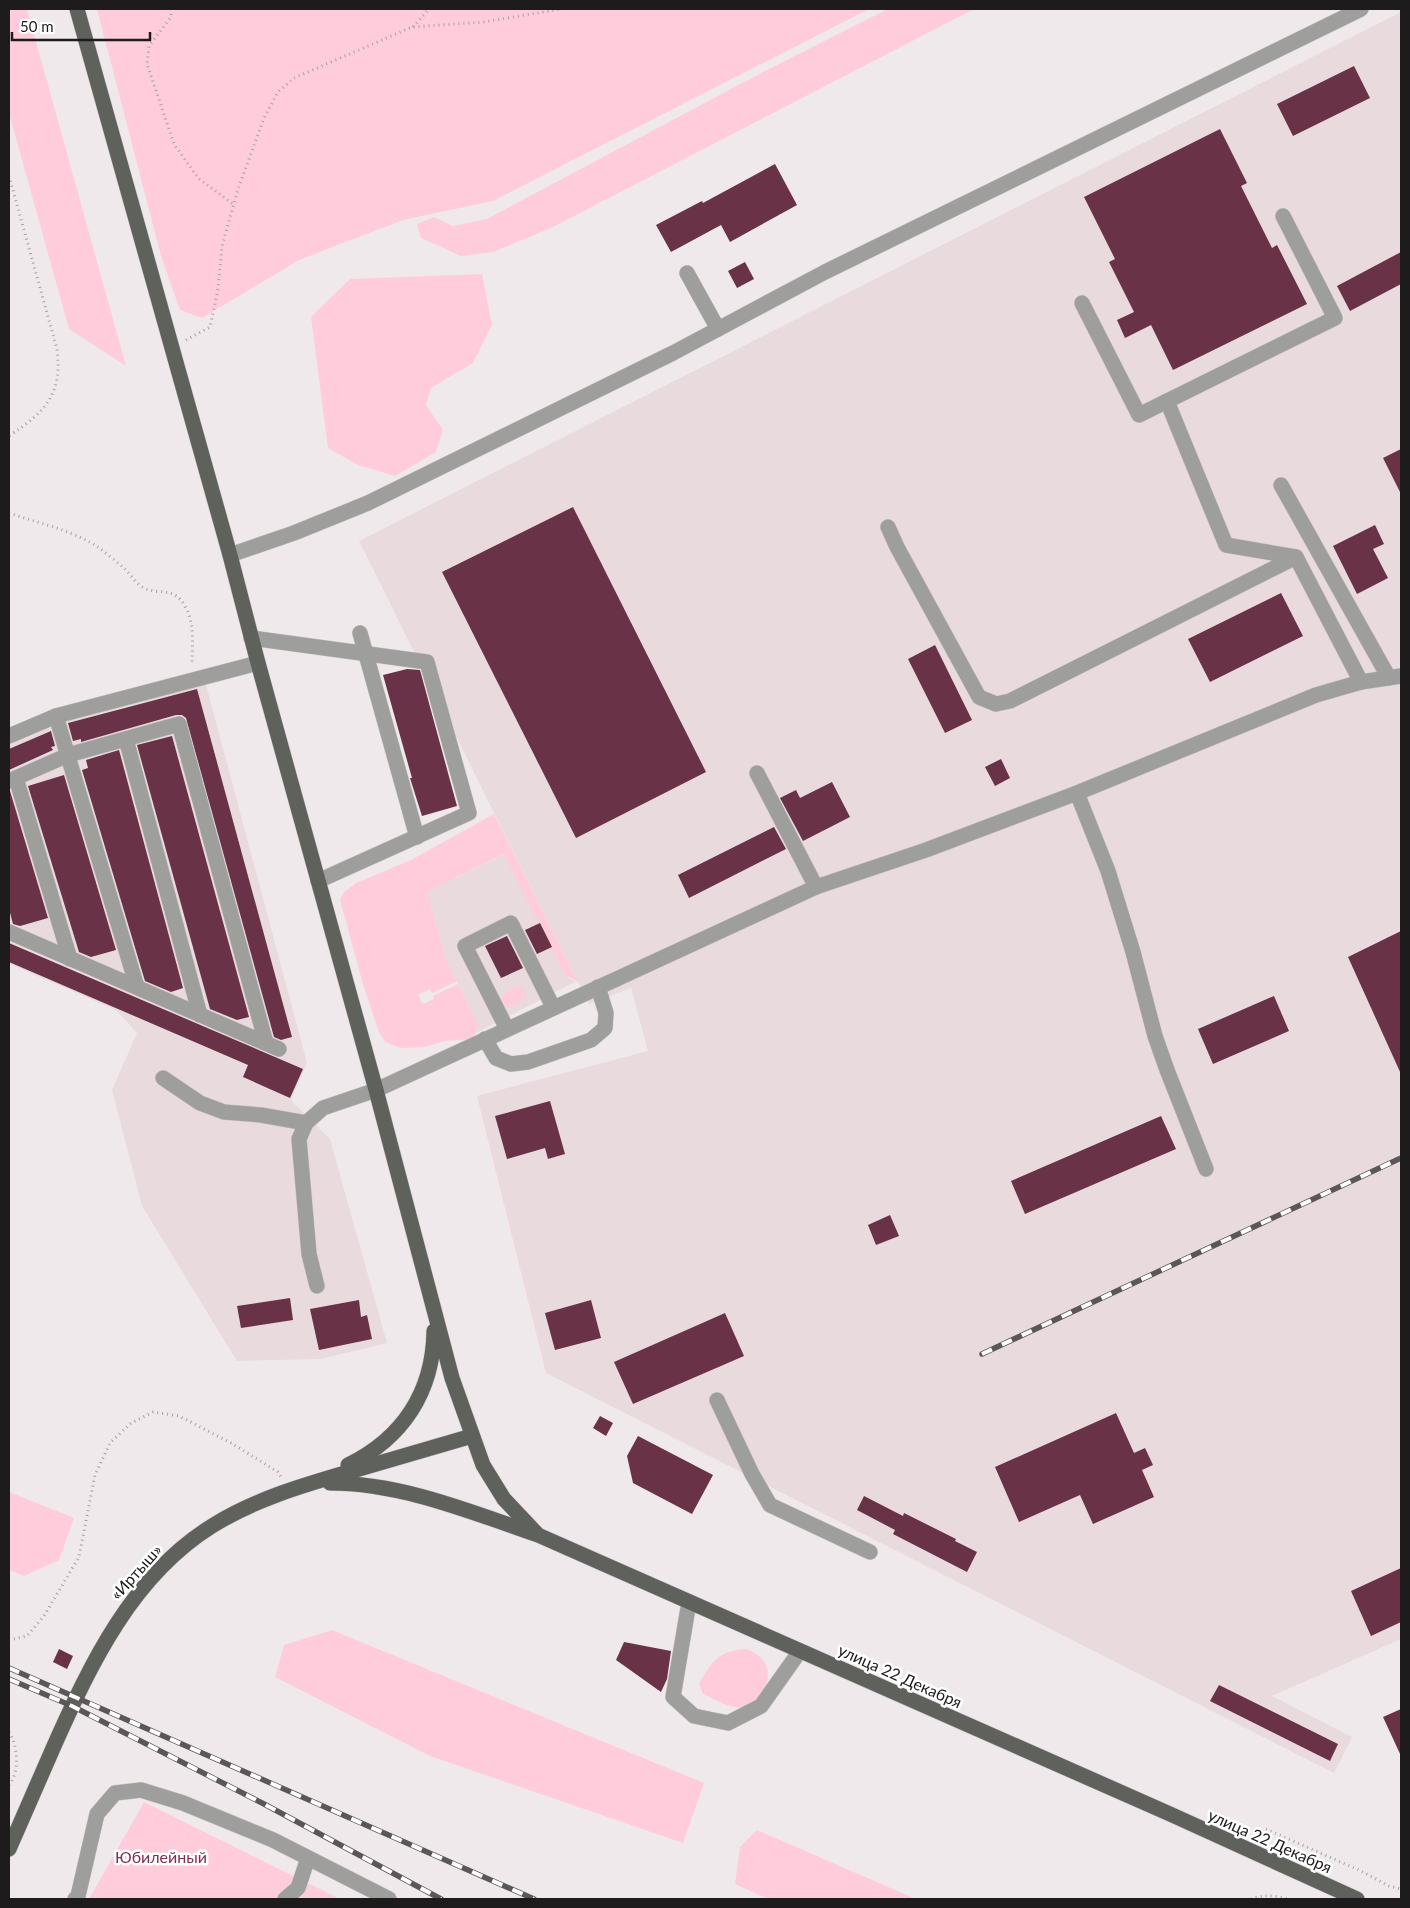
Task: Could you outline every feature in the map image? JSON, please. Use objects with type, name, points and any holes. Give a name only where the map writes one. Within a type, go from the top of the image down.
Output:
[{"type":"main road","name":"улица 22 Декабря","points":[[77,9],[230,555],[251,638],[376,1090],[452,1378],[483,1466],[504,1499],[538,1535],[1152,1806],[1357,1899]]},
{"type":"main road","points":[[312,1483],[366,1456],[397,1431],[416,1405],[430,1368],[434,1344],[435,1314]]},
{"type":"main road","name":"«Иртыш»","points":[[9,1850],[76,1697],[104,1643],[123,1612],[163,1564],[212,1526],[251,1506],[289,1490],[472,1436]]},
{"type":"main road","points":[[312,1483],[354,1483],[395,1491],[462,1509],[538,1535]]},
{"type":"street","points":[[230,555],[294,533],[368,502],[674,353],[834,268],[1361,9]]},
{"type":"street","points":[[1082,302],[1139,415],[1334,318],[1283,216]]},
{"type":"street","points":[[687,273],[718,330]]},
{"type":"street","points":[[1168,401],[1226,545],[1296,557]]},
{"type":"street","points":[[317,1286],[309,1254],[299,1139],[306,1124],[323,1108],[376,1090],[816,887],[926,850],[1076,793],[1316,694],[1361,682],[1395,677],[1282,485]]},
{"type":"street","points":[[888,527],[978,697],[996,704],[1010,701],[1296,557]]},
{"type":"street","points":[[1296,557],[1361,682]]},
{"type":"street","points":[[360,634],[417,837]]},
{"type":"street","points":[[251,638],[426,662],[469,813],[318,881]]},
{"type":"street","points":[[9,736],[56,716],[258,663]]},
{"type":"street","points":[[56,716],[136,987]]},
{"type":"street","points":[[9,932],[70,959],[273,1046],[180,724],[68,755],[12,779],[70,959]]},
{"type":"street","points":[[126,739],[200,1015]]},
{"type":"street","points":[[757,773],[816,887]]},
{"type":"street","points":[[1076,793],[1108,871],[1158,1044],[1206,1169]]},
{"type":"street","points":[[507,1029],[465,946],[511,923],[553,1007]]},
{"type":"street","points":[[485,1039],[496,1058],[511,1064],[528,1062],[591,1040],[604,1028],[606,1013],[598,987]]},
{"type":"street","points":[[162,1078],[200,1104],[224,1112],[261,1115],[306,1124]]},
{"type":"street","points":[[717,1400],[752,1474],[770,1506],[870,1552]]},
{"type":"street","points":[[689,1602],[673,1697],[694,1716],[728,1723],[761,1706],[800,1651]]},
{"type":"street","points":[[79,1898],[97,1814],[115,1793],[140,1790],[183,1802],[272,1840],[389,1899]]},
{"type":"street","points":[[285,1899],[298,1888],[308,1858]]},
{"type":"path","points":[[171,9],[171,17],[149,46],[147,64],[174,144],[198,178],[233,204]]},
{"type":"path","points":[[412,27],[429,9]]},
{"type":"path","points":[[172,347],[210,327],[218,289],[222,246],[233,204],[264,118],[278,92],[294,78],[412,27],[484,22],[561,9]]},
{"type":"path","points":[[9,176],[60,365],[58,384],[52,396],[41,411],[9,436]]},
{"type":"path","points":[[9,514],[65,530],[95,546],[126,570],[142,587],[150,590],[168,591],[179,598],[186,607],[193,624],[192,680]]},
{"type":"path","points":[[9,1640],[27,1636],[44,1616],[79,1557],[95,1474],[110,1443],[131,1423],[153,1412],[179,1416],[231,1443],[278,1472],[289,1490]]},
{"type":"path","points":[[9,1732],[16,1752],[16,1768],[9,1785]]},
{"type":"path","points":[[1266,1829],[1359,1870],[1389,1886],[1401,1889]]},
{"type":"path","points":[[1251,1899],[1259,1896],[1287,1899]]},
{"type":"shaded area","points":[[1401,12],[1401,1639],[1272,1696],[1352,1737],[1334,1773],[546,1373],[477,1096],[648,1051],[631,988],[589,1004],[359,541]]},
{"type":"shaded area","points":[[205,681],[307,1063],[291,1100],[330,1139],[387,1343],[321,1359],[237,1361],[142,1206],[112,1090],[137,1033],[116,1010],[10,964],[9,966],[9,741],[65,717]]},
{"type":"shaded area","points":[[505,854],[564,974],[575,982],[476,1033],[478,1025],[447,961],[427,892]]},
{"type":"green space","points":[[9,9],[27,9],[126,366],[69,329],[9,113]]},
{"type":"green space","points":[[97,9],[869,9],[493,201],[403,220],[299,260],[202,318],[180,310],[161,256]]},
{"type":"green space","points":[[888,9],[974,9],[551,228],[493,252],[461,256],[421,238],[417,224],[434,217],[453,226],[487,219],[763,72]]},
{"type":"green space","points":[[482,274],[492,325],[473,363],[431,388],[426,405],[443,430],[436,452],[395,476],[358,465],[328,448],[311,317],[350,279]]},
{"type":"green space","points":[[494,814],[578,982],[564,974],[504,854],[427,892],[447,961],[457,981],[432,993],[430,989],[418,995],[423,1004],[434,999],[433,996],[458,984],[478,1025],[476,1033],[471,1039],[445,1041],[424,1047],[400,1048],[385,1042],[379,1032],[363,984],[340,900],[344,892],[356,883],[411,860]]},
{"type":"green space","points":[[520,986],[525,994],[521,1002],[508,1007],[503,1006],[501,997]]},
{"type":"green space","points":[[9,1492],[74,1518],[59,1560],[24,1576],[9,1570]]},
{"type":"green space","points":[[332,1630],[704,1783],[683,1843],[430,1756],[275,1677],[284,1645]]},
{"type":"green space","points":[[747,1649],[761,1658],[765,1663],[768,1674],[765,1688],[755,1702],[752,1705],[741,1708],[724,1704],[703,1694],[699,1684],[712,1663],[723,1654]]},
{"type":"green space","name":"Юбилейный","points":[[144,1802],[340,1899],[89,1899]]},
{"type":"green space","points":[[757,1830],[916,1899],[768,1899],[735,1884],[740,1847]]},
{"type":"building","points":[[1354,66],[1370,98],[1293,136],[1277,104]]},
{"type":"building","points":[[1220,129],[1247,183],[1241,186],[1272,248],[1277,245],[1307,304],[1173,370],[1151,325],[1125,338],[1117,320],[1134,312],[1109,262],[1115,259],[1084,197]]},
{"type":"building","points":[[775,164],[797,205],[730,242],[721,225],[671,252],[656,225],[702,201],[703,203]]},
{"type":"building","points":[[1401,252],[1401,284],[1350,311],[1337,286]]},
{"type":"building","points":[[745,262],[754,279],[737,288],[728,271]]},
{"type":"building","points":[[1401,449],[1401,494],[1383,458]]},
{"type":"building","points":[[573,507],[706,772],[576,838],[442,572]]},
{"type":"building","points":[[1375,525],[1384,544],[1373,549],[1388,578],[1357,594],[1333,546]]},
{"type":"building","points":[[1281,593],[1303,636],[1210,682],[1188,639]]},
{"type":"building","points":[[935,645],[972,720],[945,733],[908,659]]},
{"type":"building","points":[[407,669],[420,670],[457,806],[422,816],[383,675]]},
{"type":"building","points":[[197,689],[292,1037],[281,1040],[274,1037],[186,718],[182,715],[176,715],[81,742],[81,739],[73,741],[68,723]]},
{"type":"building","points":[[51,731],[55,746],[51,747],[53,750],[9,770],[9,749]]},
{"type":"building","points":[[172,736],[249,1017],[237,1020],[210,1009],[137,745]]},
{"type":"building","points":[[119,750],[183,988],[171,992],[145,981],[82,770],[88,768],[86,760]]},
{"type":"building","points":[[1001,759],[1010,778],[995,786],[985,767]]},
{"type":"building","points":[[64,775],[116,950],[91,957],[79,952],[28,786]]},
{"type":"building","points":[[832,782],[850,817],[803,841],[780,798],[796,790],[800,798]]},
{"type":"building","points":[[9,791],[48,918],[20,926],[13,924],[9,909]]},
{"type":"building","points":[[774,827],[786,849],[689,898],[678,875]]},
{"type":"building","points":[[540,923],[552,947],[537,954],[525,930]]},
{"type":"building","points":[[1401,931],[1401,1074],[1348,957]]},
{"type":"building","points":[[507,936],[523,968],[501,978],[485,946]]},
{"type":"building","points":[[9,943],[303,1069],[290,1098],[243,1077],[248,1065],[9,962]]},
{"type":"building","points":[[1274,996],[1289,1031],[1213,1064],[1198,1029]]},
{"type":"building","points":[[550,1101],[565,1154],[548,1159],[545,1148],[507,1159],[495,1116]]},
{"type":"building","points":[[1161,1116],[1176,1149],[1025,1214],[1011,1181]]},
{"type":"building","points":[[890,1215],[899,1236],[876,1245],[868,1225]]},
{"type":"building","points":[[290,1298],[293,1320],[241,1328],[237,1306]]},
{"type":"building","points":[[359,1300],[361,1317],[367,1315],[372,1339],[319,1350],[310,1309]]},
{"type":"building","points":[[591,1300],[601,1338],[555,1350],[545,1313]]},
{"type":"building","points":[[725,1313],[744,1356],[633,1404],[614,1362]]},
{"type":"building","points":[[1116,1413],[1134,1453],[1145,1448],[1153,1465],[1142,1470],[1154,1497],[1093,1524],[1080,1495],[1019,1522],[995,1467]]},
{"type":"building","points":[[600,1416],[613,1423],[606,1436],[593,1428]]},
{"type":"building","points":[[638,1436],[713,1475],[692,1514],[633,1483],[627,1456]]},
{"type":"building","points":[[864,1496],[903,1516],[904,1513],[956,1539],[955,1541],[977,1552],[967,1572],[893,1534],[895,1530],[857,1510]]},
{"type":"building","points":[[1401,1568],[1401,1622],[1371,1636],[1351,1591]]},
{"type":"building","points":[[624,1642],[671,1651],[667,1679],[661,1692],[616,1660]]},
{"type":"building","points":[[59,1649],[73,1656],[67,1669],[53,1662]]},
{"type":"building","points":[[1219,1685],[1338,1744],[1330,1761],[1210,1701]]},
{"type":"building","points":[[1401,1709],[1401,1756],[1383,1717]]},
{"type":"railway","points":[[982,1354],[1401,1158]]},
{"type":"railway","points":[[9,1668],[534,1899]]},
{"type":"railway","points":[[9,1679],[72,1706],[264,1804],[441,1899]]}]
